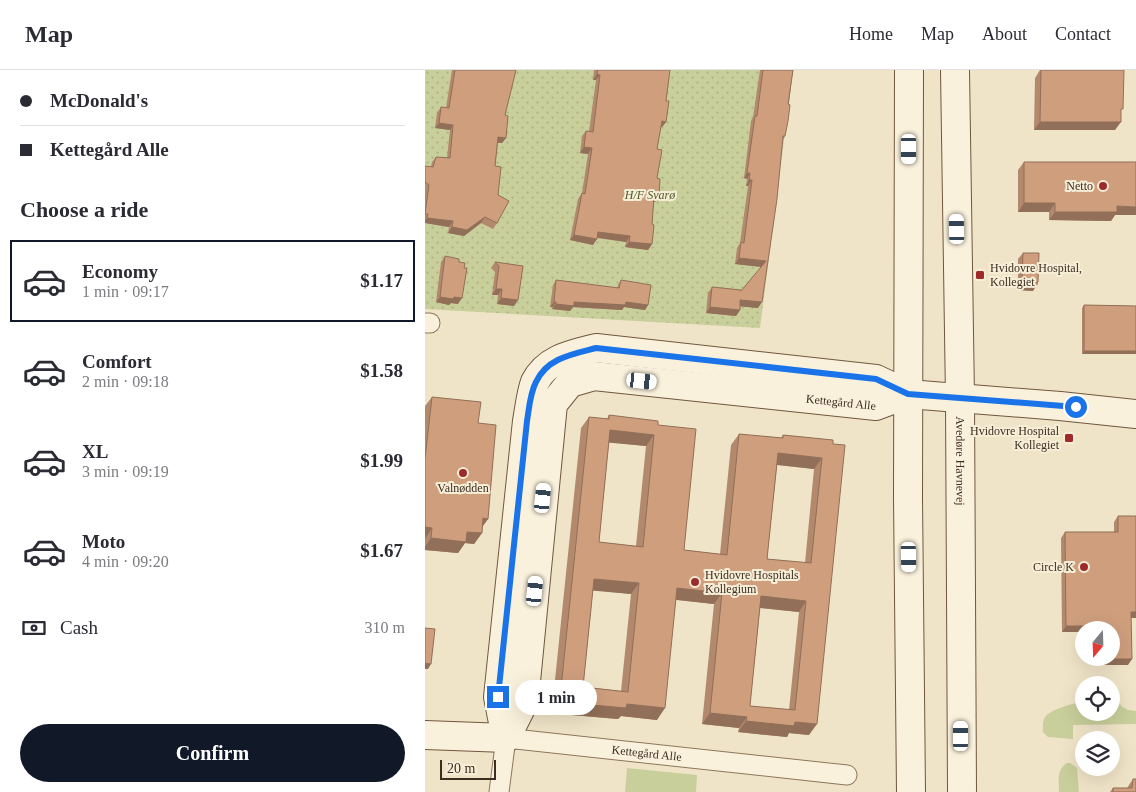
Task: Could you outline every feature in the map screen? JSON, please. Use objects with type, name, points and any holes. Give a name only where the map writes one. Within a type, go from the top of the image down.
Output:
[{"type":"street","points":[[909,70],[908,394],[911,792]]},
{"type":"street","name":"Avedøre Havnevej","points":[[955,70],[960,398],[962,792]]},
{"type":"street","name":"Kettegård Alle","points":[[506,738],[498,697],[527,421],[535,382],[549,365],[565,356],[596,348],[876,379],[908,394]]},
{"type":"street","points":[[908,394],[1136,414]]},
{"type":"street","name":"Kettegård Alle","points":[[425,735],[506,738],[847,775]]},
{"type":"street","points":[[499,792],[506,738]]},
{"type":"green space","name":"H/F Svarø","points":[[425,70],[793,70],[760,328],[425,309]]},
{"type":"green space","points":[[1120,703],[1121,706],[1128,710],[1136,711],[1136,724],[1073,725],[1073,739],[1048,737],[1043,732],[1046,716],[1075,704],[1075,721],[1120,721]]},
{"type":"green space","points":[[1070,763],[1075,767],[1079,792],[1059,792],[1060,772],[1063,766]]},
{"type":"green space","points":[[627,768],[697,775],[696,792],[625,792]]},
{"type":"building","points":[[455,70],[516,70],[505,115],[508,116],[506,138],[498,137],[495,166],[501,167],[498,195],[509,201],[497,223],[485,217],[467,230],[452,227],[453,221],[427,218],[428,214],[425,214],[429,185],[425,182],[425,166],[433,167],[436,157],[450,158],[453,125],[439,123],[441,107],[449,108]]},
{"type":"building","points":[[598,70],[670,70],[666,101],[669,101],[666,122],[662,121],[657,149],[662,150],[657,178],[660,179],[659,196],[654,196],[652,244],[629,242],[630,236],[598,232],[597,239],[574,235],[582,193],[585,194],[592,148],[584,147],[586,131],[593,132],[600,75],[597,74]]},
{"type":"building","points":[[763,70],[793,70],[788,104],[790,105],[788,121],[785,136],[783,136],[777,199],[762,302],[740,300],[740,310],[710,307],[712,287],[741,291],[766,261],[739,258],[741,242],[744,243],[752,180],[749,180],[750,173],[747,173]]},
{"type":"building","points":[[1041,70],[1124,70],[1121,122],[1040,122]]},
{"type":"building","points":[[1024,162],[1136,162],[1136,207],[1117,206],[1117,212],[1055,212],[1055,203],[1024,203]]},
{"type":"building","points":[[1023,253],[1039,253],[1037,285],[1022,284]]},
{"type":"building","points":[[445,256],[459,259],[459,262],[465,263],[464,268],[467,268],[462,298],[440,297]]},
{"type":"building","points":[[495,262],[523,266],[518,300],[501,298],[502,289],[496,289],[499,266]]},
{"type":"building","points":[[556,280],[619,288],[621,280],[651,285],[648,305],[626,302],[625,305],[574,302],[574,306],[556,304],[554,302]]},
{"type":"building","points":[[1084,305],[1136,306],[1136,351],[1084,351]]},
{"type":"building","points":[[432,397],[481,402],[478,423],[496,425],[488,519],[483,518],[482,533],[467,532],[466,542],[431,538],[432,528],[425,527],[425,459]]},
{"type":"building","name":"Hvidovre Hospitals Kollegium","points":[[609,415],[658,421],[658,425],[696,429],[684,550],[727,555],[739,434],[783,438],[783,435],[833,440],[833,444],[845,445],[817,724],[795,722],[794,726],[746,721],[747,717],[710,713],[722,593],[677,588],[665,708],[627,704],[626,708],[580,704],[580,700],[560,698],[589,417],[609,419]],"holes":[[[610,430],[654,435],[643,547],[599,542]],[[778,453],[822,458],[811,563],[767,559]],[[594,579],[639,583],[628,692],[583,687]],[[761,596],[806,601],[795,710],[750,706]]]},
{"type":"building","points":[[1118,516],[1136,516],[1136,612],[1131,612],[1132,659],[1120,659],[1120,621],[1075,621],[1075,626],[1066,626],[1065,532],[1118,532]]},
{"type":"building","points":[[425,628],[435,629],[431,664],[425,663]]},
{"type":"building","points":[[1133,779],[1136,779],[1136,792],[1113,792],[1113,788],[1132,788]]},
{"type":"place","name":"Netto","points":[[1103,186]]},
{"type":"place","name":"Hvidovre Hospital, Kollegiet","points":[[980,275]]},
{"type":"place","name":"Hvidovre Hospital Kollegiet","points":[[1069,438]]},
{"type":"place","name":"Valnødden","points":[[463,473]]},
{"type":"place","name":"Circle K","points":[[1084,567]]},
{"type":"place","name":"Hvidovre Hospitals Kollegium","points":[[695,582]]},
{"type":"route","points":[[498,697],[527,421],[535,382],[549,365],[565,356],[596,348],[876,379],[908,394],[1076,407]]}]
